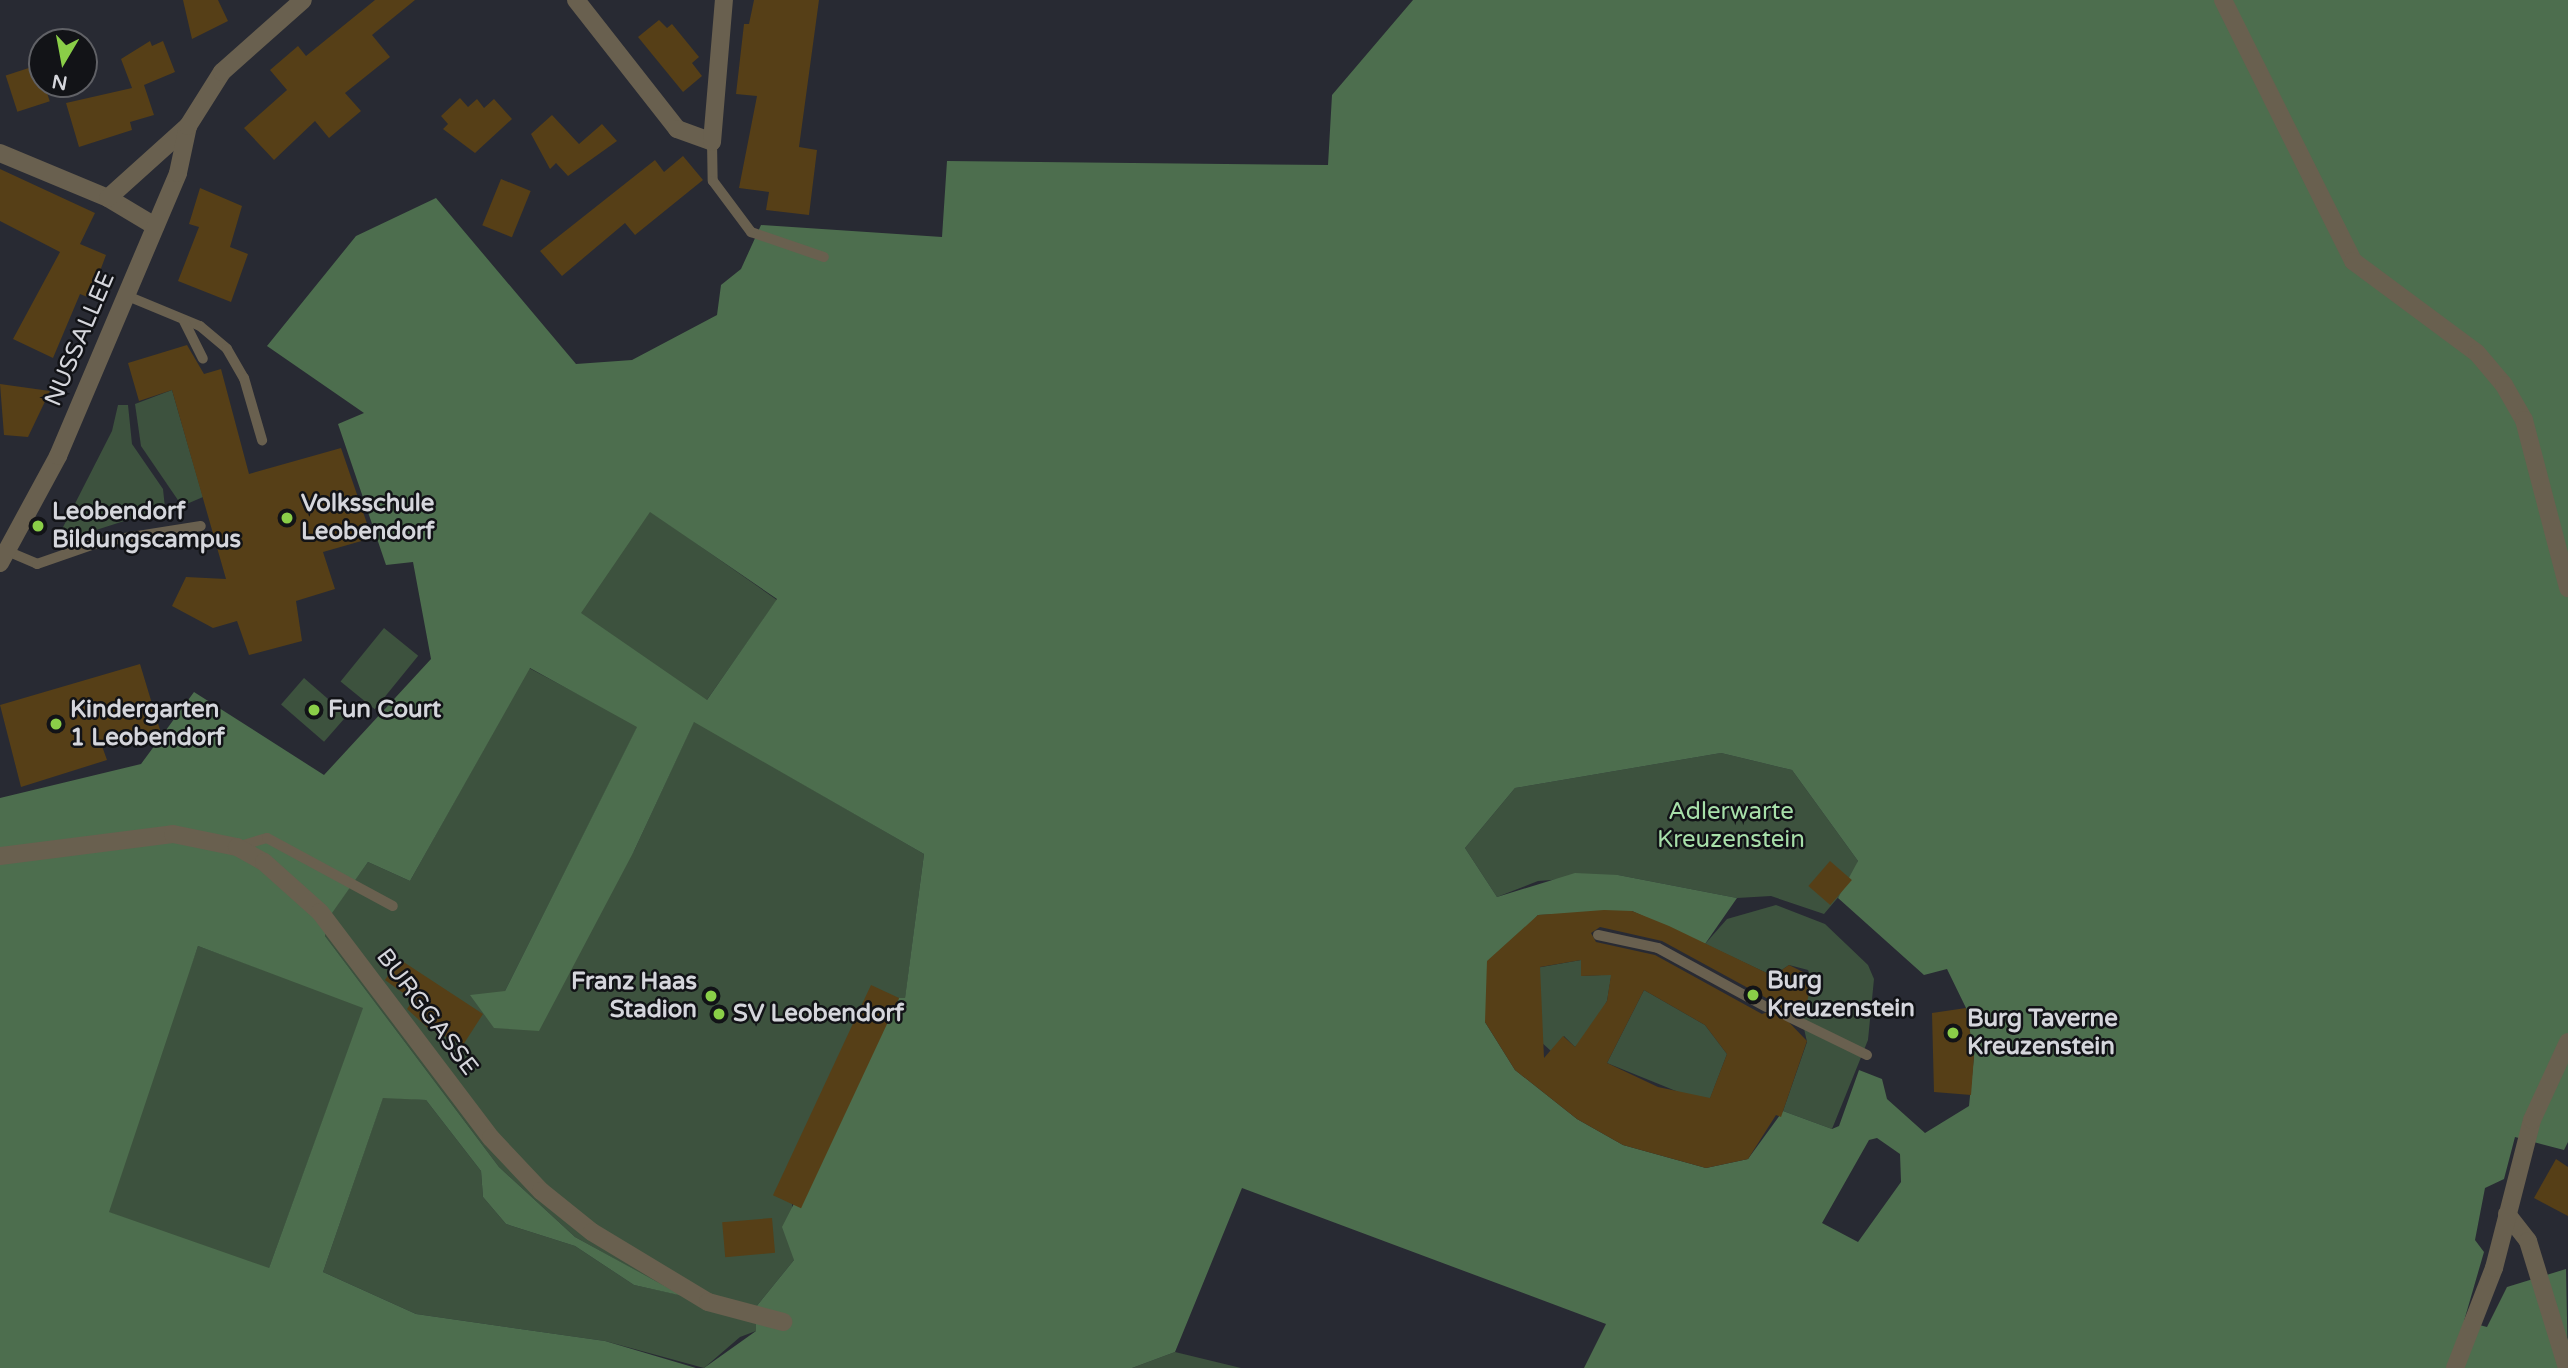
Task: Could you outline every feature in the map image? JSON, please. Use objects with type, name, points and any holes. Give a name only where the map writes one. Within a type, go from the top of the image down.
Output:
[{"type":"street","name":"NUSSALLEE","points":[[3,557],[58,456],[155,226],[188,126],[222,72],[303,0]]},
{"type":"street","points":[[576,0],[677,129],[712,142],[724,0]]},
{"type":"street","points":[[2223,0],[2353,261],[2477,353],[2504,385],[2524,420],[2568,587]]},
{"type":"street","name":"NUSSALLEE","points":[[107,198],[188,126]]},
{"type":"street","points":[[1,149],[107,198],[155,226]]},
{"type":"street","name":"BURGGASSE","points":[[0,856],[173,834],[237,848],[289,881],[320,912],[491,1138],[541,1191],[592,1232],[708,1302],[783,1322]]},
{"type":"street","points":[[2455,1368],[2507,1214],[2532,1120],[2568,1042]]},
{"type":"street","points":[[2507,1214],[2528,1241],[2567,1368]]},
{"type":"lane","points":[[712,142],[713,181],[751,232],[824,257]]},
{"type":"lane","points":[[125,295],[184,321],[227,349],[244,378],[262,440]]},
{"type":"lane","points":[[184,321],[203,359]]},
{"type":"lane","points":[[3,557],[37,564],[100,542],[201,526]]},
{"type":"lane","points":[[237,848],[267,838],[393,905]]},
{"type":"lane","points":[[1598,935],[1658,948],[1766,1007]]},
{"type":"lane","points":[[1787,1016],[1864,1054]]},
{"type":"green space","points":[[1413,0],[2568,0],[2568,1142],[2564,1150],[2515,1137],[2504,1179],[2485,1188],[2475,1240],[2484,1252],[2464,1321],[2487,1327],[2507,1287],[2566,1269],[2568,1368],[1584,1368],[1606,1324],[1242,1188],[1175,1352],[1132,1368],[704,1368],[756,1331],[756,1307],[794,1260],[782,1227],[899,998],[905,998],[924,854],[694,722],[634,851],[539,1031],[494,1028],[470,995],[505,991],[637,727],[530,668],[410,881],[368,862],[332,913],[325,936],[499,1167],[575,1237],[683,1296],[634,1285],[575,1246],[506,1224],[483,1197],[481,1171],[426,1100],[383,1098],[323,1272],[416,1314],[605,1341],[696,1368],[0,1368],[0,798],[141,764],[194,692],[324,775],[431,659],[413,562],[386,565],[338,424],[364,413],[267,346],[356,236],[436,198],[576,364],[632,360],[717,315],[721,285],[741,269],[761,225],[942,237],[947,161],[1328,165],[1332,95]],"holes":[[[650,512],[777,599],[707,700],[581,613]],[[1721,753],[1792,770],[1858,861],[1838,898],[1924,975],[1947,969],[1966,1008],[1974,1056],[1969,1106],[1925,1133],[1887,1099],[1882,1079],[1859,1070],[1839,1126],[1832,1129],[1783,1111],[1748,1159],[1706,1168],[1623,1145],[1577,1119],[1515,1070],[1485,1022],[1524,931],[1538,915],[1632,911],[1705,944],[1737,898],[1618,875],[1575,873],[1497,897],[1465,848],[1515,788]],[[198,946],[363,1008],[269,1268],[109,1212]],[[1877,1138],[1900,1154],[1901,1182],[1858,1242],[1822,1223],[1869,1140]]]},
{"type":"green space","points":[[172,390],[203,497],[182,506],[141,446],[135,404]]},
{"type":"green space","points":[[118,405],[128,405],[132,444],[163,489],[165,508],[71,538],[61,531],[112,431]]},
{"type":"green space","points":[[650,511],[777,600],[706,701],[579,613]]},
{"type":"green space","points":[[384,628],[418,656],[375,709],[341,682]]},
{"type":"green space","name":"SV Leobendorf","points":[[529,668],[638,726],[505,991],[494,1028],[634,851],[694,721],[924,854],[905,999],[899,998],[792,1203],[794,1260],[756,1307],[756,1331],[740,1337],[704,1368],[605,1341],[416,1314],[323,1272],[383,1097],[426,1100],[481,1171],[483,1197],[506,1224],[575,1246],[634,1285],[680,1295],[575,1237],[499,1167],[325,936],[331,913],[368,862],[410,881]]},
{"type":"green space","name":"Fun Court","points":[[304,678],[347,715],[324,742],[281,704]]},
{"type":"green space","name":"Adlerwarte Kreuzenstein","points":[[1721,753],[1792,770],[1858,861],[1852,881],[1824,914],[1771,896],[1737,898],[1618,875],[1538,881],[1497,897],[1465,848],[1515,788]]},
{"type":"green space","points":[[1776,905],[1825,924],[1868,965],[1874,979],[1868,1040],[1832,1129],[1783,1111],[1807,1042],[1799,1006],[1815,987],[1808,970],[1789,965],[1773,976],[1705,944],[1727,919]]},
{"type":"green space","points":[[198,946],[364,1007],[268,1271],[102,1210]]},
{"type":"green space","points":[[1610,947],[1616,948],[1607,1001],[1589,1036],[1575,1047],[1564,1036],[1551,1051],[1540,1041],[1536,968],[1581,960],[1581,976],[1602,975]]},
{"type":"green space","points":[[1644,990],[1705,1025],[1727,1054],[1708,1104],[1607,1063]]},
{"type":"green space","points":[[1175,1352],[1241,1368],[1132,1368]]},
{"type":"building","points":[[183,0],[218,0],[228,21],[192,39]]},
{"type":"building","points":[[375,0],[415,0],[372,35],[390,57],[345,93],[361,111],[329,138],[315,121],[274,160],[244,128],[287,90],[270,70],[298,46],[306,56]]},
{"type":"building","points":[[754,0],[819,0],[799,147],[817,150],[809,215],[766,210],[769,192],[739,188],[757,96],[736,94],[744,24],[749,24]]},
{"type":"building","points":[[659,20],[667,28],[672,24],[699,57],[692,63],[702,76],[683,92],[638,37]]},
{"type":"building","points":[[150,41],[152,46],[163,41],[175,72],[144,85],[154,115],[130,122],[132,130],[79,147],[66,103],[98,98],[98,96],[132,88],[121,59]]},
{"type":"building","points":[[28,68],[28,98],[49,98],[50,101],[17,112],[6,76]]},
{"type":"building","points":[[460,98],[468,107],[477,99],[484,108],[494,99],[512,119],[475,153],[443,129],[448,124],[441,116]]},
{"type":"building","points":[[552,115],[579,144],[602,124],[617,141],[568,176],[556,163],[550,169],[531,134]]},
{"type":"building","points":[[683,156],[703,180],[635,235],[625,223],[562,276],[540,251],[655,160],[664,172]]},
{"type":"building","points":[[0,169],[95,213],[80,244],[106,255],[90,298],[80,294],[53,358],[13,339],[60,252],[0,221]]},
{"type":"building","points":[[501,179],[531,191],[512,237],[482,225]]},
{"type":"building","points":[[200,188],[242,206],[230,247],[248,254],[231,302],[178,281],[199,227],[189,224]]},
{"type":"building","name":"Volksschule Leobendorf","points":[[187,345],[204,374],[221,369],[249,474],[341,448],[372,538],[323,552],[335,589],[296,601],[302,641],[249,655],[237,621],[213,628],[172,606],[186,577],[226,579],[172,390],[139,401],[128,363]]},
{"type":"building","points":[[0,384],[50,391],[28,437],[4,435]]},
{"type":"building","name":"Kindergarten 1 Leobendorf","points":[[140,664],[160,730],[102,746],[107,760],[21,787],[0,705]]},
{"type":"building","points":[[1830,861],[1852,880],[1830,905],[1808,886]]},
{"type":"building","name":"Burg Kreuzenstein","points":[[1604,910],[1632,911],[1773,976],[1789,965],[1813,977],[1807,1002],[1780,1013],[1807,1041],[1781,1117],[1776,1115],[1748,1159],[1706,1168],[1623,1145],[1577,1119],[1515,1070],[1485,1022],[1487,961],[1538,915]],"holes":[[[1600,927],[1662,941],[1770,1000],[1773,1010],[1762,1014],[1655,955],[1596,942],[1591,933]],[[1581,960],[1581,976],[1611,975],[1607,1001],[1575,1047],[1563,1036],[1544,1058],[1540,967]],[[1644,990],[1705,1025],[1727,1054],[1710,1098],[1658,1087],[1607,1063]]]},
{"type":"building","points":[[399,959],[483,1014],[463,1045],[428,1028],[407,1009],[413,1000],[385,980]]},
{"type":"building","points":[[871,985],[899,998],[801,1208],[773,1195]]},
{"type":"building","name":"Burg Taverne Kreuzenstein","points":[[1966,1008],[1974,1056],[1971,1095],[1934,1092],[1932,1013]]},
{"type":"building","points":[[2556,1159],[2568,1167],[2568,1216],[2534,1198]]},
{"type":"building","points":[[772,1218],[775,1253],[725,1257],[722,1222]]},
{"type":"place","name":"Volksschule Leobendorf","points":[[287,518]]},
{"type":"place","name":"Leobendorf Bildungscampus","points":[[38,526]]},
{"type":"place","name":"Fun Court","points":[[314,710]]},
{"type":"place","name":"Kindergarten 1 Leobendorf","points":[[56,724]]},
{"type":"place","name":"Burg Kreuzenstein","points":[[1753,995]]},
{"type":"place","name":"Franz Haas Stadion","points":[[711,996]]},
{"type":"place","name":"SV Leobendorf","points":[[719,1014]]},
{"type":"place","name":"Burg Taverne Kreuzenstein","points":[[1953,1033]]}]
